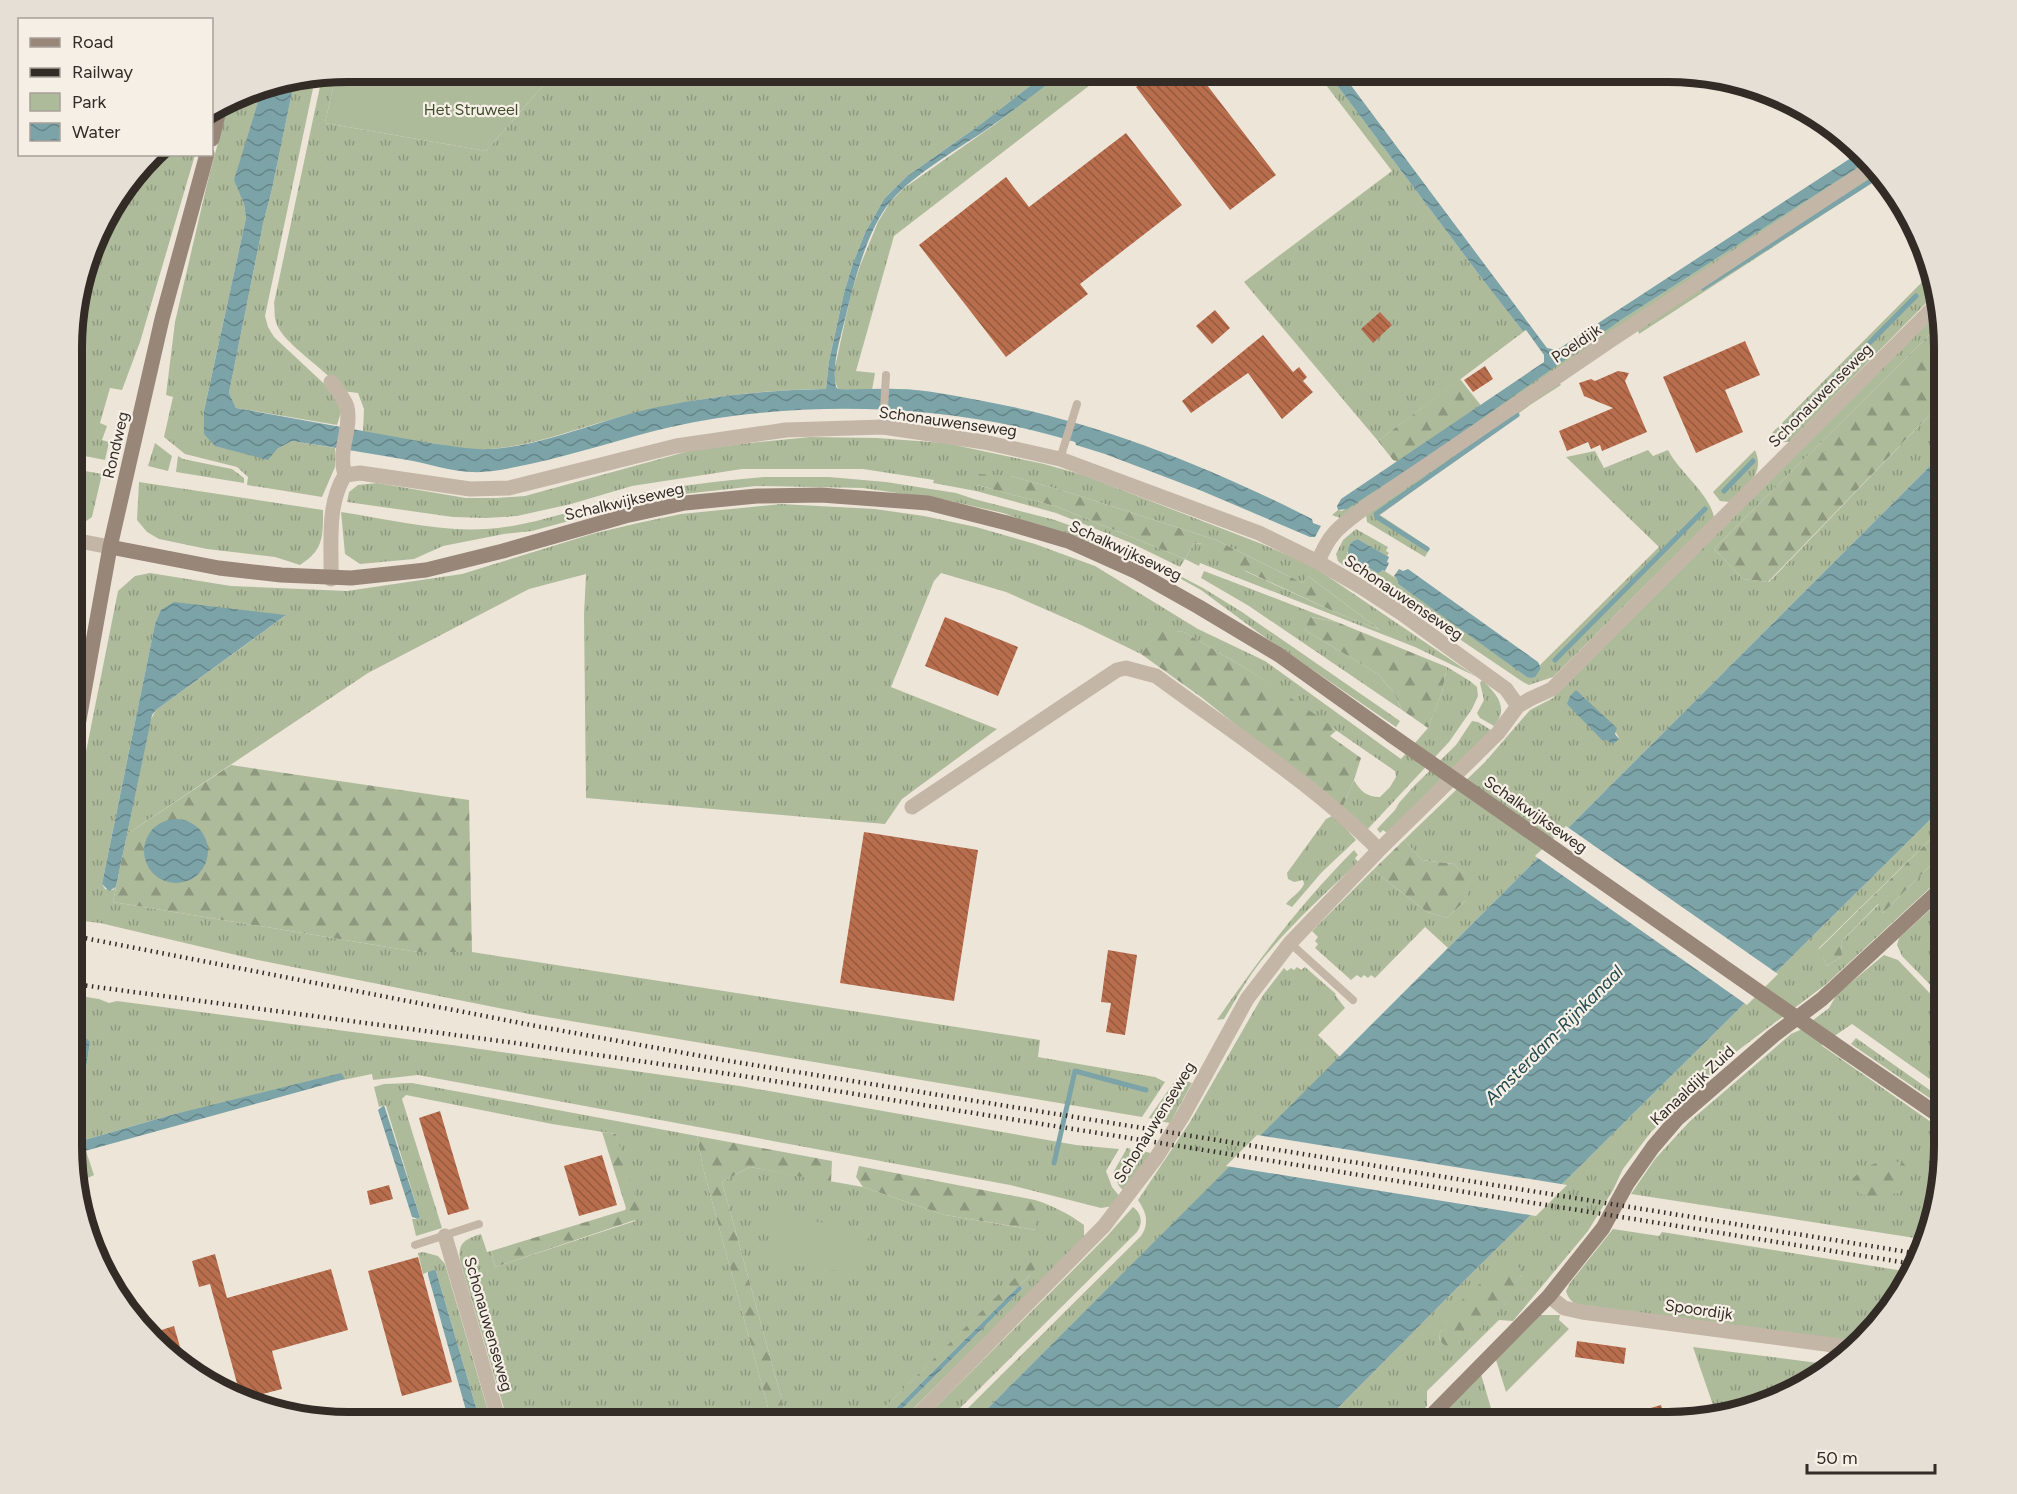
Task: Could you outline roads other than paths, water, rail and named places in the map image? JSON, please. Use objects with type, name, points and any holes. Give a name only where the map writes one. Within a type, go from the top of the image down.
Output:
[{"type":"street","points":[[213,135],[218,117]]},
{"type":"street","name":"Rondweg","points":[[82,703],[110,547],[162,319],[206,156]]},
{"type":"street","name":"Poeldijk","points":[[1318,562],[1335,530],[1367,506],[1604,345],[1867,171]]},
{"type":"street","name":"Schonauwenseweg","points":[[921,1412],[1104,1226],[1128,1197],[1184,1114],[1247,999],[1290,943],[1379,850],[1498,733],[1518,706],[1552,689],[1931,309]]},
{"type":"street","points":[[331,382],[346,405],[347,423],[342,453],[345,475],[332,505],[331,579]]},
{"type":"street","name":"Schonauwenseweg","points":[[345,475],[360,472],[470,489],[509,488],[676,446],[786,430],[884,420],[984,442],[1062,452],[1259,533],[1318,562],[1410,619],[1506,689],[1518,706]]},
{"type":"street","name":"Schalkwijkseweg","points":[[110,547],[219,568],[331,579],[351,578],[426,570],[625,516],[685,503],[757,496],[821,495],[928,503],[1068,541],[1137,572],[1279,655],[1934,1112]]},
{"type":"street","points":[[82,542],[110,547]]},
{"type":"street","points":[[912,807],[1117,670],[1126,668],[1156,676],[1313,793],[1379,850]]},
{"type":"street","name":"Kanaaldijk Zuid","points":[[1435,1412],[1549,1296],[1590,1246],[1627,1184],[1653,1147],[1677,1119],[1773,1036],[1822,999],[1934,895]]},
{"type":"street","name":"Schonauwenseweg","points":[[445,1236],[496,1412]]},
{"type":"street","name":"Spoordijk","points":[[1549,1296],[1564,1308],[1582,1312],[1844,1346]]},
{"type":"lane","points":[[884,420],[886,375]]},
{"type":"lane","points":[[1062,452],[1077,404]]},
{"type":"lane","points":[[1290,943],[1353,1000]]},
{"type":"lane","points":[[415,1245],[479,1224]]},
{"type":"water","points":[[1035,82],[1050,82],[1002,119],[913,180],[901,190],[883,212],[870,238],[854,283],[836,358],[836,387],[838,389],[908,389],[940,393],[1026,410],[1110,434],[1193,464],[1312,519],[1313,523],[1321,526],[1315,537],[1310,537],[1202,491],[1076,445],[1075,442],[977,419],[926,413],[874,409],[822,409],[720,418],[653,431],[530,464],[478,472],[292,441],[277,449],[268,460],[215,446],[204,434],[204,411],[246,218],[244,204],[234,180],[259,98],[293,89],[229,393],[236,408],[435,444],[483,449],[532,443],[637,412],[679,403],[762,392],[826,389],[829,361],[853,263],[865,233],[884,199],[906,177]]},
{"type":"water","points":[[1334,82],[1348,82],[1547,348],[1557,350],[1853,156],[1862,165],[1621,320],[1439,449],[1347,509],[1338,510],[1337,506],[1341,499],[1544,362],[1544,355],[1526,330],[1523,331]]},
{"type":"water","name":"Amsterdam-Rijnkanaal","points":[[1934,462],[1934,816],[1334,1412],[984,1412]]},
{"type":"water","points":[[1357,539],[1389,557],[1385,571],[1378,573],[1348,555],[1352,542]]},
{"type":"water","points":[[1399,569],[1403,571],[1408,569],[1538,662],[1541,668],[1535,677],[1527,677],[1398,584],[1394,576]]},
{"type":"water","points":[[174,602],[286,615],[152,715],[116,887],[109,891],[102,884],[155,624],[161,610]]},
{"type":"water","points":[[1576,690],[1617,728],[1615,734],[1619,739],[1613,744],[1606,740],[1603,741],[1567,704],[1570,696]]},
{"type":"water","points":[[176,819],[194,825],[202,833],[208,851],[202,869],[194,877],[176,883],[158,877],[150,869],[144,851],[150,833],[158,825]]},
{"type":"water","points":[[82,1038],[90,1042],[82,1096]]},
{"type":"water","points":[[341,1073],[345,1079],[82,1152],[82,1141],[171,1115]]},
{"type":"water","points":[[1164,1102],[1168,1107],[1122,1177],[1120,1173]]},
{"type":"water","points":[[384,1105],[420,1217],[418,1219],[412,1217],[378,1110]]},
{"type":"water","points":[[436,1271],[477,1412],[466,1412],[428,1272]]},
{"type":"water","points":[[1020,1285],[1022,1289],[899,1412],[892,1412]]},
{"type":"waterway","points":[[1703,288],[1874,179]]},
{"type":"waterway","points":[[1781,432],[1916,296]]},
{"type":"waterway","points":[[1427,549],[1377,517],[1376,514],[1517,415]]},
{"type":"waterway","points":[[1724,491],[1753,461]]},
{"type":"waterway","points":[[1555,660],[1705,509]]},
{"type":"waterway","points":[[1054,1163],[1075,1071],[1146,1090]]},
{"type":"railway","points":[[82,938],[723,1060],[1912,1253]]},
{"type":"railway","points":[[82,985],[743,1076],[1907,1263]]},
{"type":"park label","name":"Het Struweel","points":[[471,109]]}]
